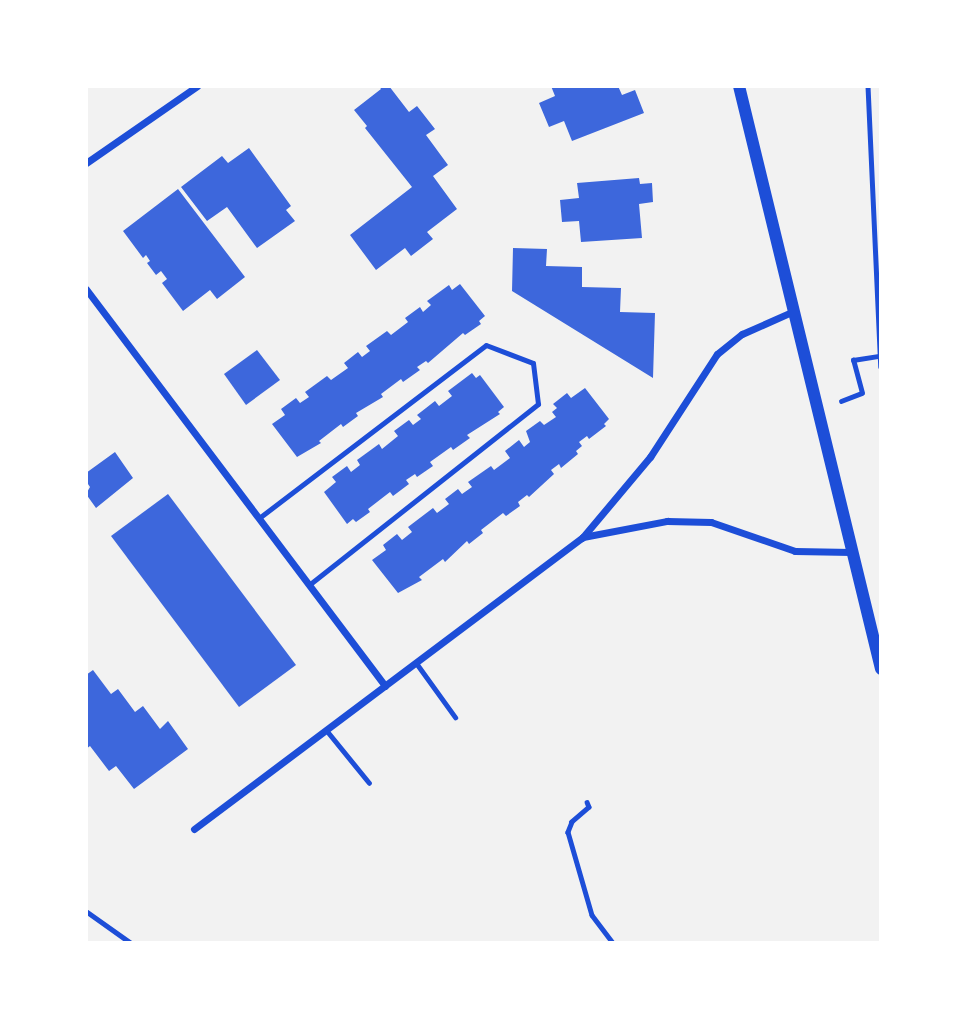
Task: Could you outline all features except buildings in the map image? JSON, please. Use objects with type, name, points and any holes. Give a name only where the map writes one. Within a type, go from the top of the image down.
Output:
[{"type":"street","points":[[86,163],[197,86]]},
{"type":"street","points":[[739,86],[881,669]]},
{"type":"street","points":[[86,289],[385,686]]},
{"type":"street","points":[[194,829],[582,538],[650,457],[717,354],[742,334],[794,311]]},
{"type":"street","points":[[582,538],[667,521],[711,522],[795,551],[851,552]]},
{"type":"lane","points":[[259,519],[486,345],[533,363],[538,404],[309,585]]},
{"type":"lane","points":[[416,663],[455,717]]},
{"type":"lane","points":[[326,730],[369,783]]},
{"type":"path","points":[[868,86],[881,367]]},
{"type":"path","points":[[817,410],[862,393],[853,360],[879,356]]},
{"type":"path","points":[[587,802],[589,807],[572,822],[568,832],[592,915],[613,943]]},
{"type":"path","points":[[86,911],[131,943]]}]
